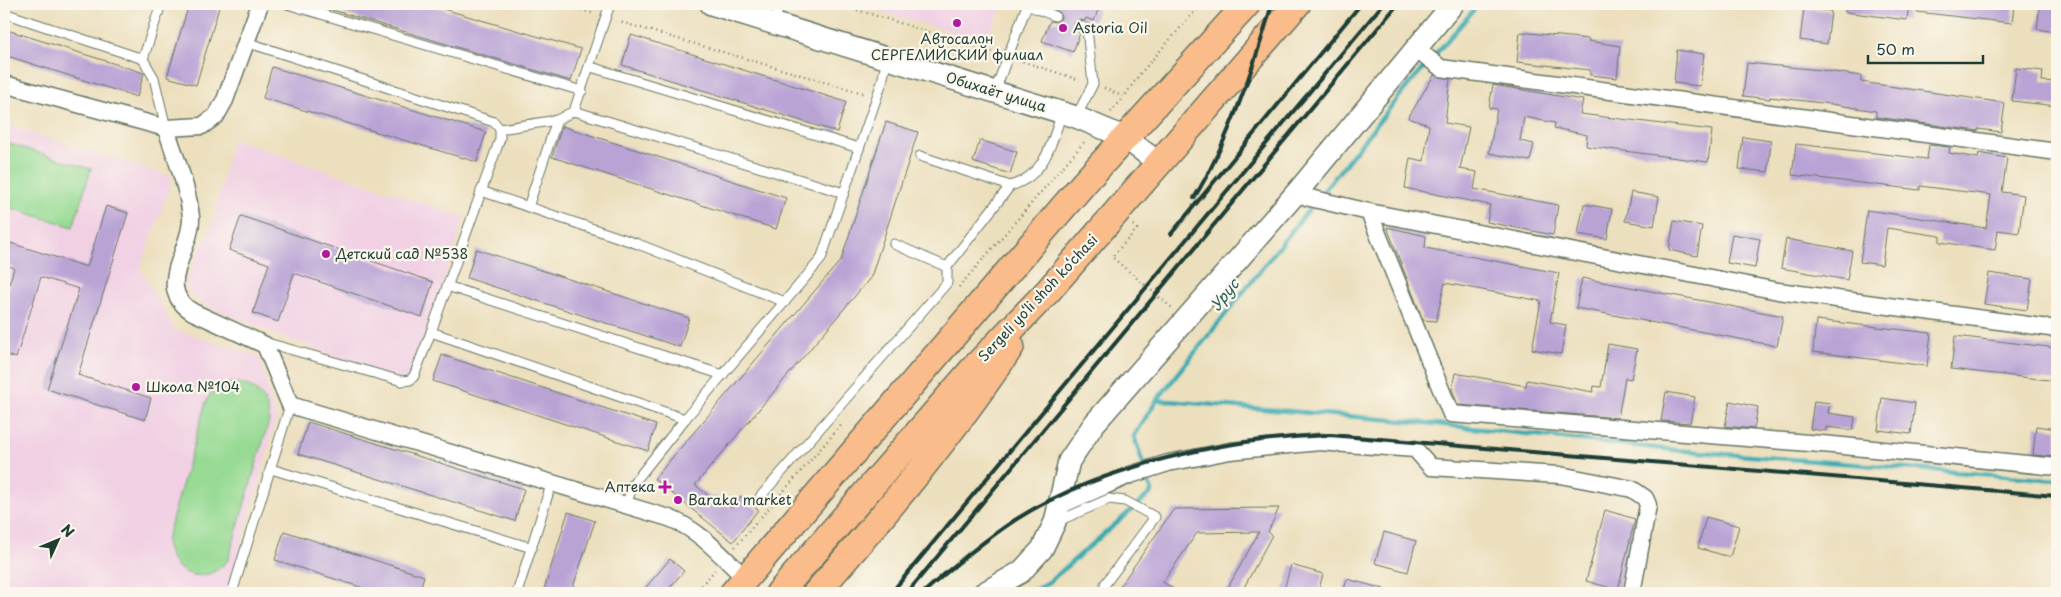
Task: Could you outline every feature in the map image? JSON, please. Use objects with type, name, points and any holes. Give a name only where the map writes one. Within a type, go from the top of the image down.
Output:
[{"type":"main road","points":[[739,586],[1124,137],[1247,4]]},
{"type":"main road","name":"Sergeli yo‘li shoh ko‘chasi","points":[[779,593],[973,369],[1048,291],[1297,4]]},
{"type":"main road","points":[[816,593],[892,506],[950,432],[988,380],[1048,291]]},
{"type":"street","points":[[4,84],[166,128],[202,126],[216,116],[226,100],[260,4]]},
{"type":"street","name":"Обихаёт улица","points":[[711,4],[777,14],[887,58],[1069,114],[1124,137],[1158,163]]},
{"type":"street","points":[[984,593],[1028,566],[1046,544],[1057,514],[1066,470],[1083,438],[1186,320],[1310,197],[1415,48],[1453,4]]},
{"type":"street","points":[[1415,48],[1441,68],[2057,152]]},
{"type":"street","points":[[166,128],[189,200],[191,220],[176,276],[177,295],[193,312],[258,340],[265,345],[270,352],[290,405],[669,518],[686,525],[739,586]]},
{"type":"street","points":[[1310,197],[1369,212],[1778,291],[2057,329]]},
{"type":"street","points":[[1369,212],[1451,414],[1833,445],[2057,467]]},
{"type":"street","points":[[1057,514],[1130,475],[1168,463],[1256,447],[1319,442],[1415,449],[1431,467],[1560,476],[1632,489],[1645,498],[1648,505],[1632,593]]},
{"type":"lane","points":[[143,59],[160,4]]},
{"type":"lane","points":[[287,4],[582,91]]},
{"type":"lane","points":[[500,130],[557,120],[574,111],[591,67],[610,4]]},
{"type":"lane","points":[[995,90],[1027,5],[1055,16]]},
{"type":"lane","points":[[4,13],[143,59],[154,78],[166,128]]},
{"type":"lane","points":[[760,497],[946,283],[947,266],[1010,186],[1022,182],[1036,172],[1049,154],[1069,114],[1093,84],[1087,29],[1080,26]]},
{"type":"lane","points":[[246,42],[494,122],[500,130],[500,139],[431,332],[414,376],[410,380],[402,381],[258,340]]},
{"type":"lane","points":[[626,506],[633,484],[685,419],[821,259],[877,97],[887,58]]},
{"type":"lane","points":[[591,67],[860,148]]},
{"type":"lane","points":[[574,111],[844,193]]},
{"type":"lane","points":[[528,206],[557,120]]},
{"type":"lane","points":[[920,156],[1010,186]]},
{"type":"lane","points":[[481,190],[638,244],[785,302]]},
{"type":"lane","points":[[894,244],[947,266]]},
{"type":"lane","points":[[447,286],[723,375]]},
{"type":"lane","points":[[431,332],[685,419]]},
{"type":"lane","points":[[232,593],[290,405]]},
{"type":"lane","points":[[271,469],[532,548]]},
{"type":"lane","points":[[517,593],[551,484]]},
{"type":"lane","points":[[1057,514],[1108,499],[1125,501],[1155,517],[1105,584]]},
{"type":"path","points":[[562,4],[877,97]]},
{"type":"path","points":[[838,4],[1093,84],[1124,98],[1139,75],[1201,4]]},
{"type":"path","points":[[1064,165],[1067,168]]},
{"type":"path","points":[[1133,225],[1137,229],[1112,257],[1186,320]]},
{"type":"shaded area","name":"Автосалон СЕРГЕЛИЙСКИЙ филиал","points":[[855,4],[1004,4],[984,41]]},
{"type":"shaded area","name":"Школа №104","points":[[4,124],[173,177],[140,268],[175,330],[259,356],[276,419],[228,593],[4,593]]},
{"type":"shaded area","name":"Детский сад №538","points":[[232,139],[465,217],[409,386],[202,305],[184,286],[213,222]]},
{"type":"green space","points":[[4,142],[91,169],[73,227],[4,206]]},
{"type":"green space","points":[[230,383],[239,383],[253,388],[263,398],[269,421],[228,560],[219,568],[209,573],[200,575],[190,574],[182,570],[175,563],[169,553],[166,541],[206,402],[211,393]]},
{"type":"building","points":[[189,4],[220,4],[196,85],[167,77]]},
{"type":"building","points":[[322,4],[426,4],[581,49],[571,81],[322,7]]},
{"type":"building","name":"Astoria Oil","points":[[1056,4],[1100,4],[1094,21],[1086,18],[1085,21],[1079,20],[1074,23],[1075,29],[1080,33],[1073,52],[1042,41],[1050,21],[1056,22],[1061,18],[1060,13],[1054,9]]},
{"type":"building","points":[[1845,4],[1909,4],[1907,20],[1845,12]]},
{"type":"building","points":[[1918,4],[2014,4],[2012,23],[1917,12]]},
{"type":"building","points":[[2040,4],[2057,4],[2057,32],[2037,29]]},
{"type":"building","points":[[1804,8],[1831,11],[1827,44],[1800,40]]},
{"type":"building","points":[[4,29],[144,73],[137,97],[4,55]]},
{"type":"building","points":[[1520,32],[1589,39],[1588,41],[1620,46],[1617,78],[1590,75],[1590,70],[1517,62]]},
{"type":"building","points":[[631,35],[846,102],[837,132],[622,65]]},
{"type":"building","points":[[1677,50],[1704,54],[1700,86],[1674,83]]},
{"type":"building","points":[[1747,63],[1861,76],[1861,82],[2005,103],[2001,132],[1978,129],[1978,131],[1876,117],[1876,111],[1831,104],[1743,96]]},
{"type":"building","points":[[272,67],[486,132],[477,162],[263,98]]},
{"type":"building","points":[[2016,68],[2043,71],[2042,81],[2057,82],[2057,106],[2012,101]]},
{"type":"building","points":[[1434,75],[1450,79],[1445,123],[1469,127],[1460,169],[1477,172],[1474,189],[1558,205],[1553,235],[1487,222],[1490,205],[1405,188],[1410,158],[1424,161],[1429,125],[1408,118]]},
{"type":"building","points":[[1493,85],[1583,100],[1580,114],[1712,130],[1708,162],[1586,146],[1587,135],[1554,128],[1555,123],[1524,117],[1520,141],[1534,144],[1530,161],[1489,153],[1497,109],[1489,108]]},
{"type":"building","points":[[886,122],[918,132],[871,277],[695,485],[713,499],[716,496],[731,508],[741,496],[758,510],[733,542],[654,479],[841,260]]},
{"type":"building","points":[[562,126],[786,198],[776,229],[552,157]]},
{"type":"building","points":[[1743,137],[1771,141],[1768,172],[1739,169]]},
{"type":"building","points":[[980,140],[1017,152],[1010,174],[973,162]]},
{"type":"building","points":[[1796,144],[1927,159],[1929,145],[1950,147],[1949,153],[1978,158],[1979,153],[2007,158],[2002,192],[2024,195],[2019,233],[1998,230],[1995,250],[1940,242],[1940,236],[1887,228],[1882,265],[1860,262],[1867,210],[1986,228],[1991,195],[1920,186],[1920,190],[1792,175]]},
{"type":"building","points":[[1631,192],[1659,197],[1654,226],[1625,221]]},
{"type":"building","points":[[1584,204],[1612,209],[1607,239],[1578,234]]},
{"type":"building","points":[[106,206],[128,213],[78,375],[151,398],[145,420],[47,389],[79,289],[41,277],[16,358],[4,354],[4,301],[14,268],[4,264],[4,241],[87,267]]},
{"type":"building","points":[[241,216],[433,282],[422,317],[294,273],[278,322],[253,313],[269,264],[229,250]]},
{"type":"building","points":[[1674,221],[1702,226],[1697,256],[1669,250]]},
{"type":"building","points":[[1387,227],[1426,236],[1425,248],[1559,273],[1550,322],[1566,325],[1561,354],[1532,349],[1541,301],[1445,283],[1436,321],[1423,320]]},
{"type":"building","points":[[1732,234],[1760,239],[1755,268],[1727,263]]},
{"type":"building","points":[[1786,239],[1852,251],[1847,280],[1781,268]]},
{"type":"building","points":[[476,249],[689,318],[680,347],[467,278]]},
{"type":"building","points":[[1989,273],[2032,279],[2027,310],[1984,304]]},
{"type":"building","points":[[1582,278],[1783,316],[1777,346],[1576,308]]},
{"type":"building","points":[[1816,320],[1931,333],[1927,366],[1813,352]]},
{"type":"building","points":[[1955,336],[2057,348],[2057,381],[1951,369]]},
{"type":"building","points":[[1608,344],[1637,349],[1631,379],[1625,378],[1618,418],[1458,405],[1452,389],[1455,373],[1526,386],[1527,380],[1593,392],[1594,386],[1601,387]]},
{"type":"building","points":[[442,355],[656,425],[648,451],[433,381]]},
{"type":"building","points":[[1666,392],[1695,397],[1690,423],[1661,421]]},
{"type":"building","points":[[1882,398],[1915,403],[1911,434],[1878,430]]},
{"type":"building","points":[[1730,401],[1758,407],[1754,429],[1725,426]]},
{"type":"building","points":[[1814,401],[1830,403],[1828,413],[1855,417],[1853,430],[1826,427],[1826,431],[1810,429]]},
{"type":"building","points":[[308,422],[524,489],[515,521],[298,454]]},
{"type":"building","points":[[2036,426],[2057,429],[2057,457],[2033,455]]},
{"type":"building","points":[[1279,508],[1268,532],[1272,535],[1241,593],[1225,593],[1259,532],[1197,533],[1163,582],[1180,593],[1115,593],[1174,509]]},
{"type":"building","points":[[1605,510],[1635,519],[1618,590],[1586,581]]},
{"type":"building","points":[[568,512],[595,521],[571,593],[543,593]]},
{"type":"building","points":[[1706,517],[1739,526],[1730,557],[1698,548]]},
{"type":"building","points":[[284,531],[424,576],[419,593],[379,593],[275,560]]},
{"type":"building","points":[[1384,532],[1416,541],[1408,572],[1375,563]]},
{"type":"building","points":[[670,559],[684,571],[665,593],[641,593]]},
{"type":"building","points":[[1291,565],[1323,574],[1318,593],[1283,593]]},
{"type":"building","points":[[1347,579],[1384,589],[1383,593],[1343,593]]},
{"type":"waterway","name":"Урус","points":[[1319,197],[1405,89],[1479,4]]},
{"type":"waterway","name":"Урус","points":[[1144,467],[1134,436],[1157,400],[1314,203]]},
{"type":"waterway","points":[[1157,400],[1417,422],[1674,450],[2057,480]]},
{"type":"waterway","name":"Урус","points":[[1030,593],[1049,582],[1152,492],[1146,474]]},
{"type":"railway","points":[[1194,198],[1229,129],[1272,4]]},
{"type":"railway","points":[[1171,234],[1361,4]]},
{"type":"railway","points":[[891,593],[1383,4]]},
{"type":"railway","points":[[907,593],[1398,4]]},
{"type":"railway","points":[[923,593],[968,555],[1015,520],[1049,501],[1086,484],[1166,458],[1208,449],[1290,437],[1330,435],[2057,496]]},
{"type":"place","name":"Автосалон СЕРГЕЛИЙСКИЙ филиал","points":[[957,23]]},
{"type":"place","name":"Astoria Oil","points":[[1063,28]]},
{"type":"place","name":"Детский сад №538","points":[[326,254]]},
{"type":"place","name":"Школа №104","points":[[136,387]]},
{"type":"place","name":"Аптека","points":[[665,487]]},
{"type":"place","name":"Baraka market","points":[[678,500]]}]
